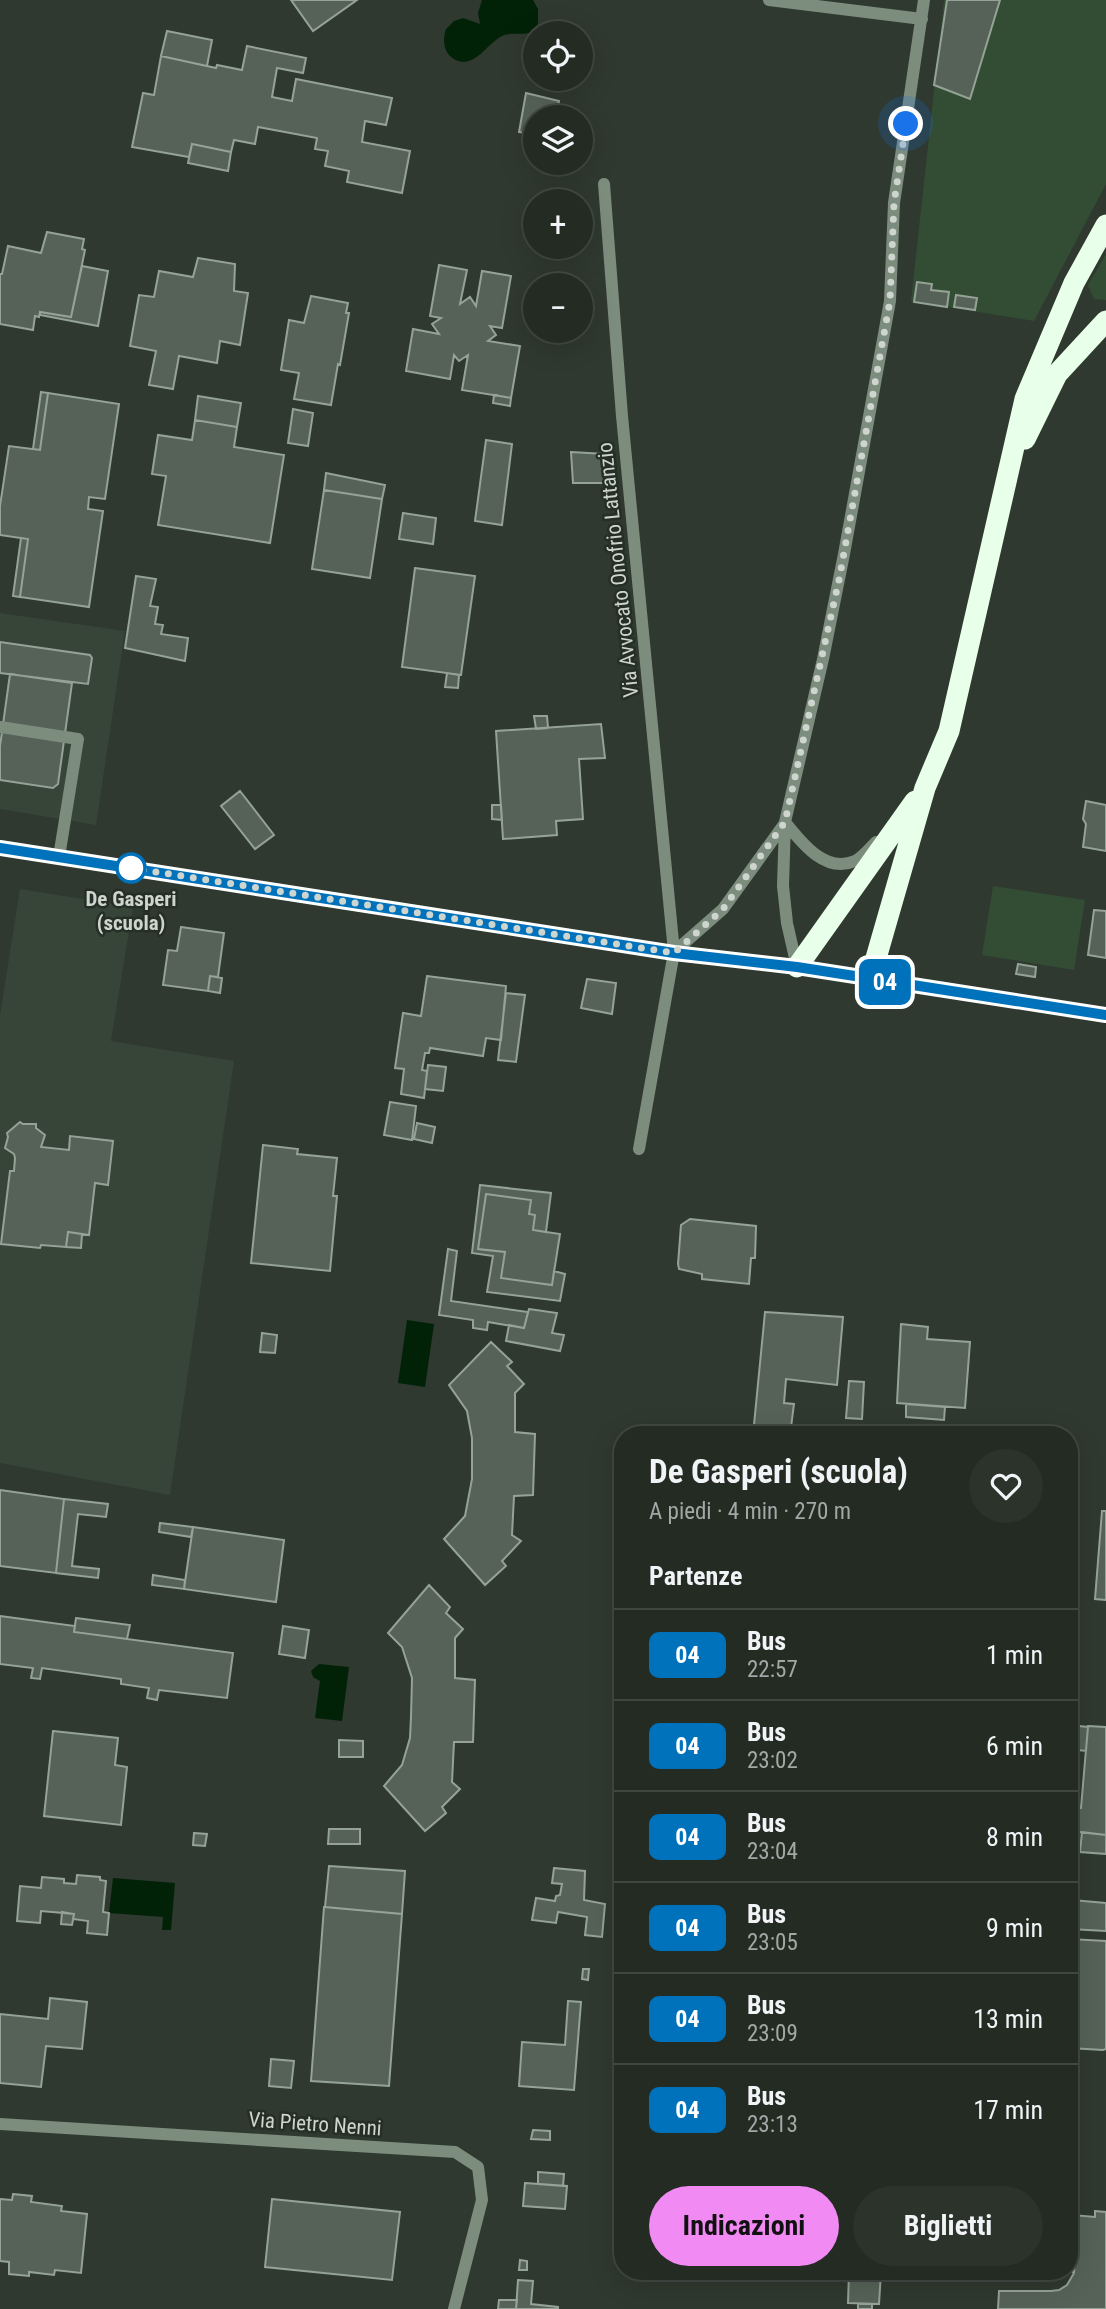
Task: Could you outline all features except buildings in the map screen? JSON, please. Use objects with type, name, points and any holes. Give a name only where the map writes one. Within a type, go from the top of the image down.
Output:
[{"type":"highway","points":[[870,979],[925,788],[949,731],[1025,399],[1074,283],[1106,225]]},
{"type":"highway","points":[[1010,469],[1057,374],[1106,321]]},
{"type":"highway","points":[[797,967],[925,788]]},
{"type":"street","points":[[769,0],[922,19]]},
{"type":"street","points":[[797,967],[787,923],[783,886],[785,822],[836,593],[890,301],[894,203],[924,0]]},
{"type":"street","name":"Via Avvocato Onofrio Lattanzio","points":[[604,184],[622,416],[674,953],[639,1149]]},
{"type":"street","points":[[0,726],[78,739],[59,857]]},
{"type":"street","points":[[785,822],[804,847],[821,859],[839,863],[855,861],[925,788]]},
{"type":"street","points":[[674,953],[723,909],[785,822]]},
{"type":"street","points":[[0,848],[674,953],[797,967],[1106,1015]]},
{"type":"street","name":"Via Pietro Nenni","points":[[0,2124],[455,2152],[478,2167],[482,2200],[454,2309]]},
{"type":"shaded area","points":[[482,0],[533,0],[538,9],[538,21],[523,21],[523,33],[502,36],[472,60],[458,61],[446,50],[446,29],[454,21],[463,18],[480,24],[478,13]]},
{"type":"shaded area","points":[[944,0],[1106,0],[1106,184],[1034,321],[911,301]]},
{"type":"shaded area","points":[[1106,254],[1106,300],[1094,299],[1088,285]]},
{"type":"shaded area","points":[[0,613],[125,631],[96,825],[0,809]]},
{"type":"shaded area","points":[[993,886],[1085,900],[1074,970],[982,955]]},
{"type":"shaded area","points":[[20,889],[133,907],[111,1041],[234,1061],[170,1495],[0,1463],[0,1015]]},
{"type":"shaded area","points":[[407,1320],[434,1324],[425,1387],[398,1383]]},
{"type":"shaded area","points":[[319,1664],[349,1667],[342,1721],[315,1718],[320,1681],[313,1677],[311,1671]]},
{"type":"shaded area","points":[[113,1878],[175,1883],[171,1930],[162,1930],[163,1917],[109,1913]]},
{"type":"bus line","name":"04","points":[[0,848],[674,953],[797,967],[1106,1015]]},
{"type":"place","name":"De Gasperi (scuola)","points":[[131,868]]},
{"type":"route","points":[[131,868],[674,953],[723,909],[785,822],[817,686],[890,301],[894,203],[906,124]]}]
